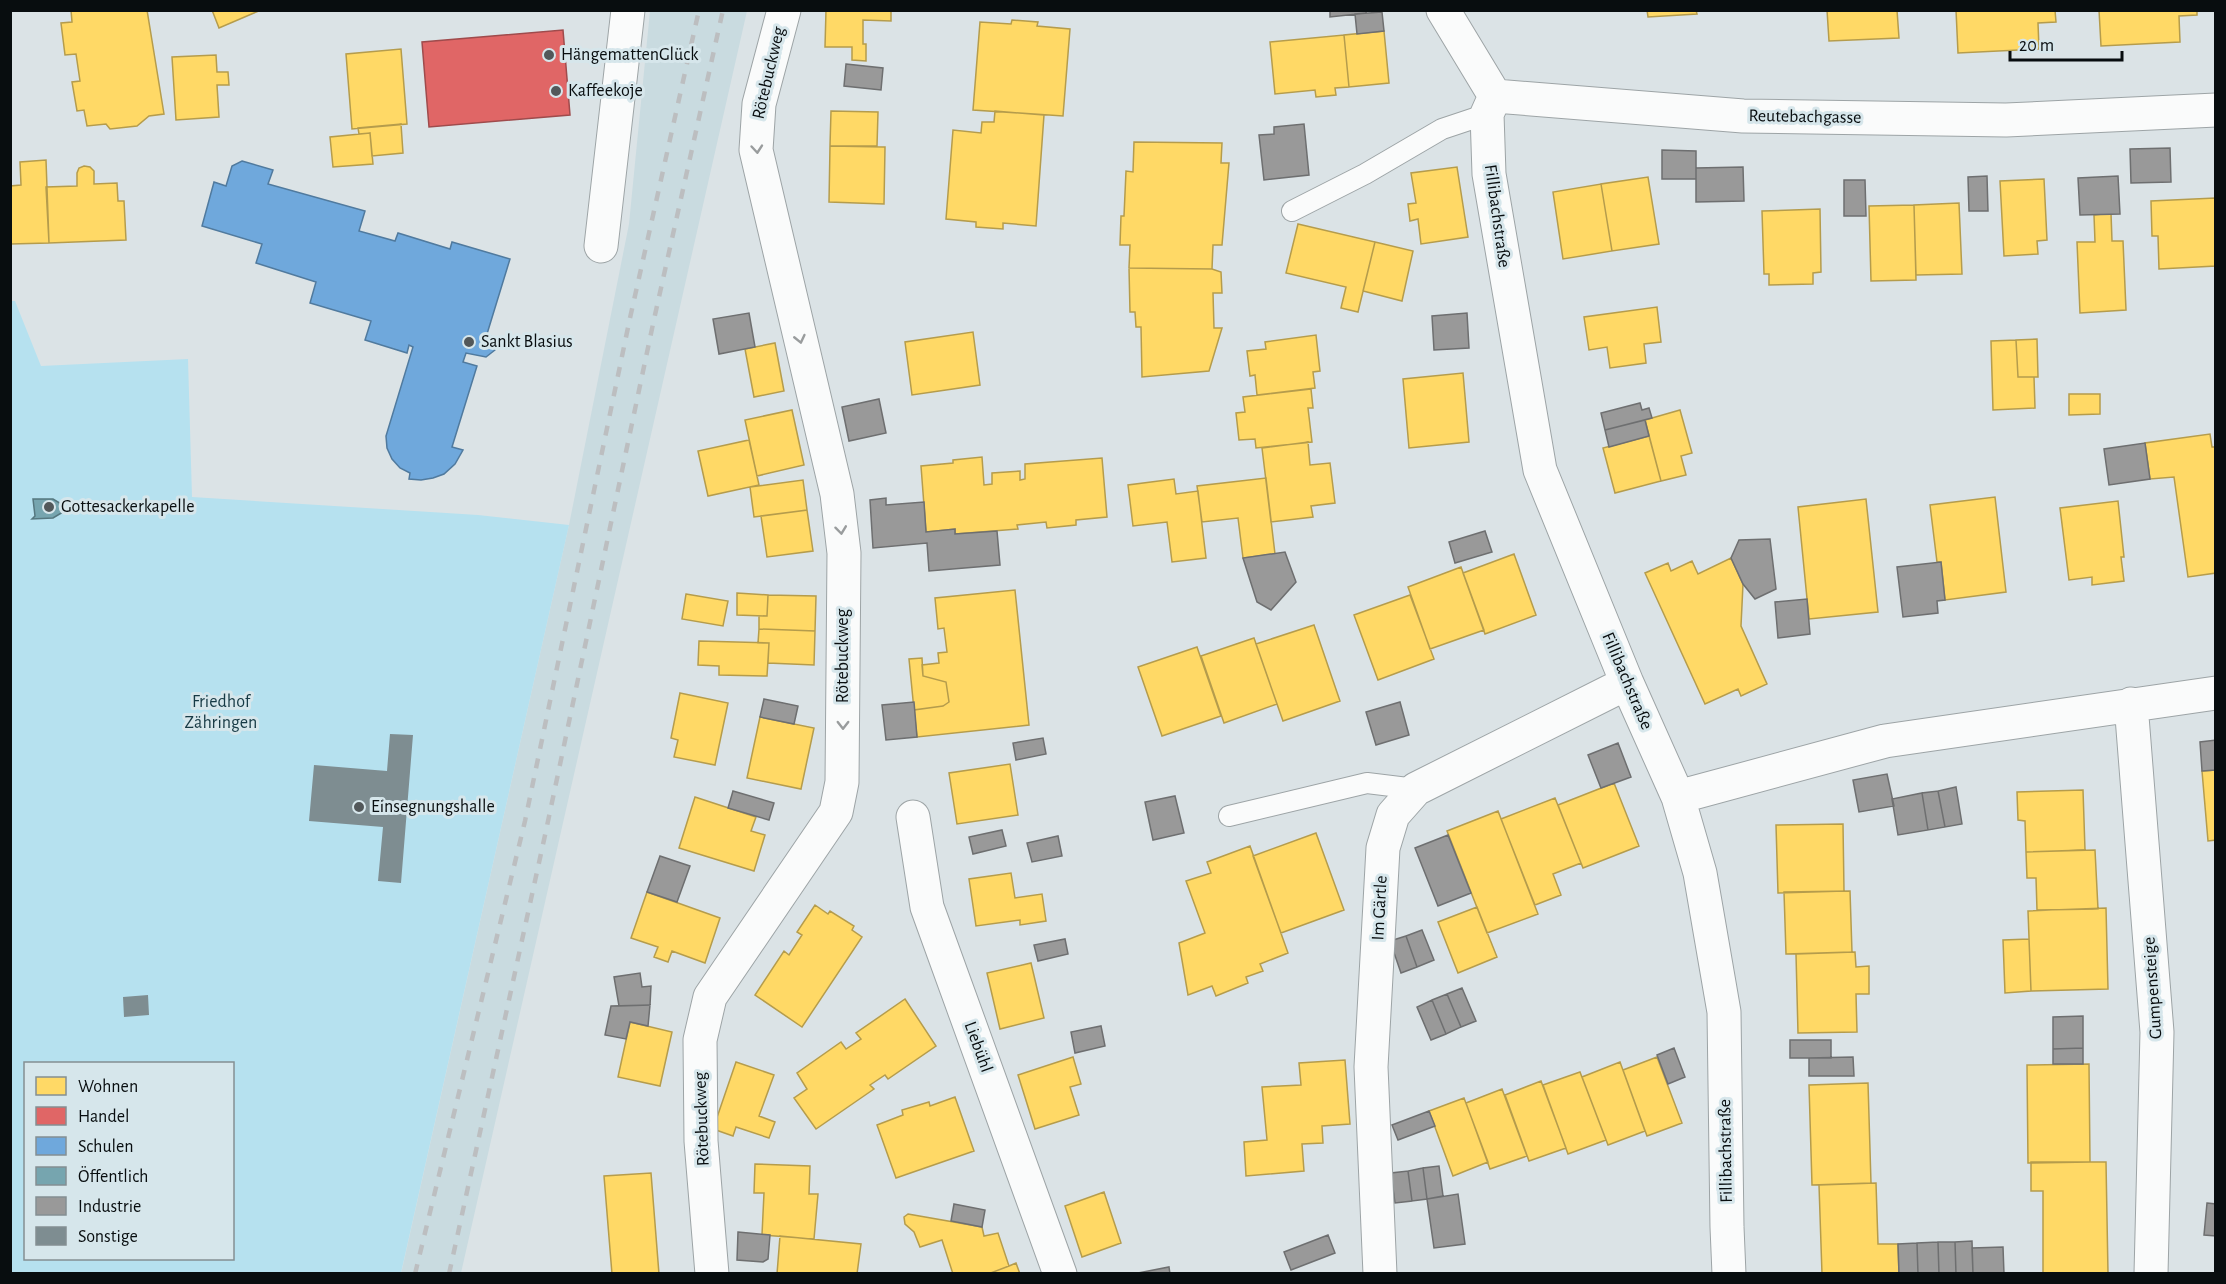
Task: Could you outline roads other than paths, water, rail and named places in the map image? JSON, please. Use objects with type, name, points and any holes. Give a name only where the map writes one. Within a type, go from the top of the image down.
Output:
[{"type":"street","points":[[601,246],[628,10]]},
{"type":"street","name":"Rötebuckweg","points":[[712,1274],[701,1141],[700,1040],[710,997],[836,812],[842,782],[844,552],[837,494],[756,150],[759,104],[784,10]]},
{"type":"street","points":[[1443,10],[1491,105]]},
{"type":"street","name":"Reutebachgasse","points":[[1491,105],[1755,116],[2006,120],[2216,110]]},
{"type":"street","name":"Fillibachstraße","points":[[1491,105],[1489,174],[1540,470],[1627,683],[1678,798],[1701,873],[1724,1012],[1726,1227],[1729,1274]]},
{"type":"street","name":"Im Gärtle","points":[[1380,1274],[1371,1066],[1383,848],[1394,815],[1416,789],[1627,683]]},
{"type":"street","points":[[1678,798],[1885,741],[2216,693]]},
{"type":"street","name":"Gumpensteige","points":[[2132,704],[2157,1032],[2151,1274]]},
{"type":"street","name":"Liebühl","points":[[913,817],[927,907],[1060,1274]]},
{"type":"lane","points":[[1292,211],[1365,174],[1442,129],[1491,105]]},
{"type":"lane","points":[[1229,816],[1367,783],[1416,789]]},
{"type":"railway","points":[[415,1274],[525,821],[630,318],[699,10]]},
{"type":"railway","points":[[449,1274],[653,324],[723,10]]},
{"type":"place","name":"HängemattenGlück","points":[[549,55]]},
{"type":"place","name":"Kaffeekoje","points":[[556,91]]},
{"type":"place","name":"Sankt Blasius","points":[[469,342]]},
{"type":"place","name":"Gottesackerkapelle","points":[[49,507]]},
{"type":"place","name":"Einsegnungshalle","points":[[359,807]]},
{"type":"park label","name":"Friedhof Zähringen","points":[[221,712]]}]
